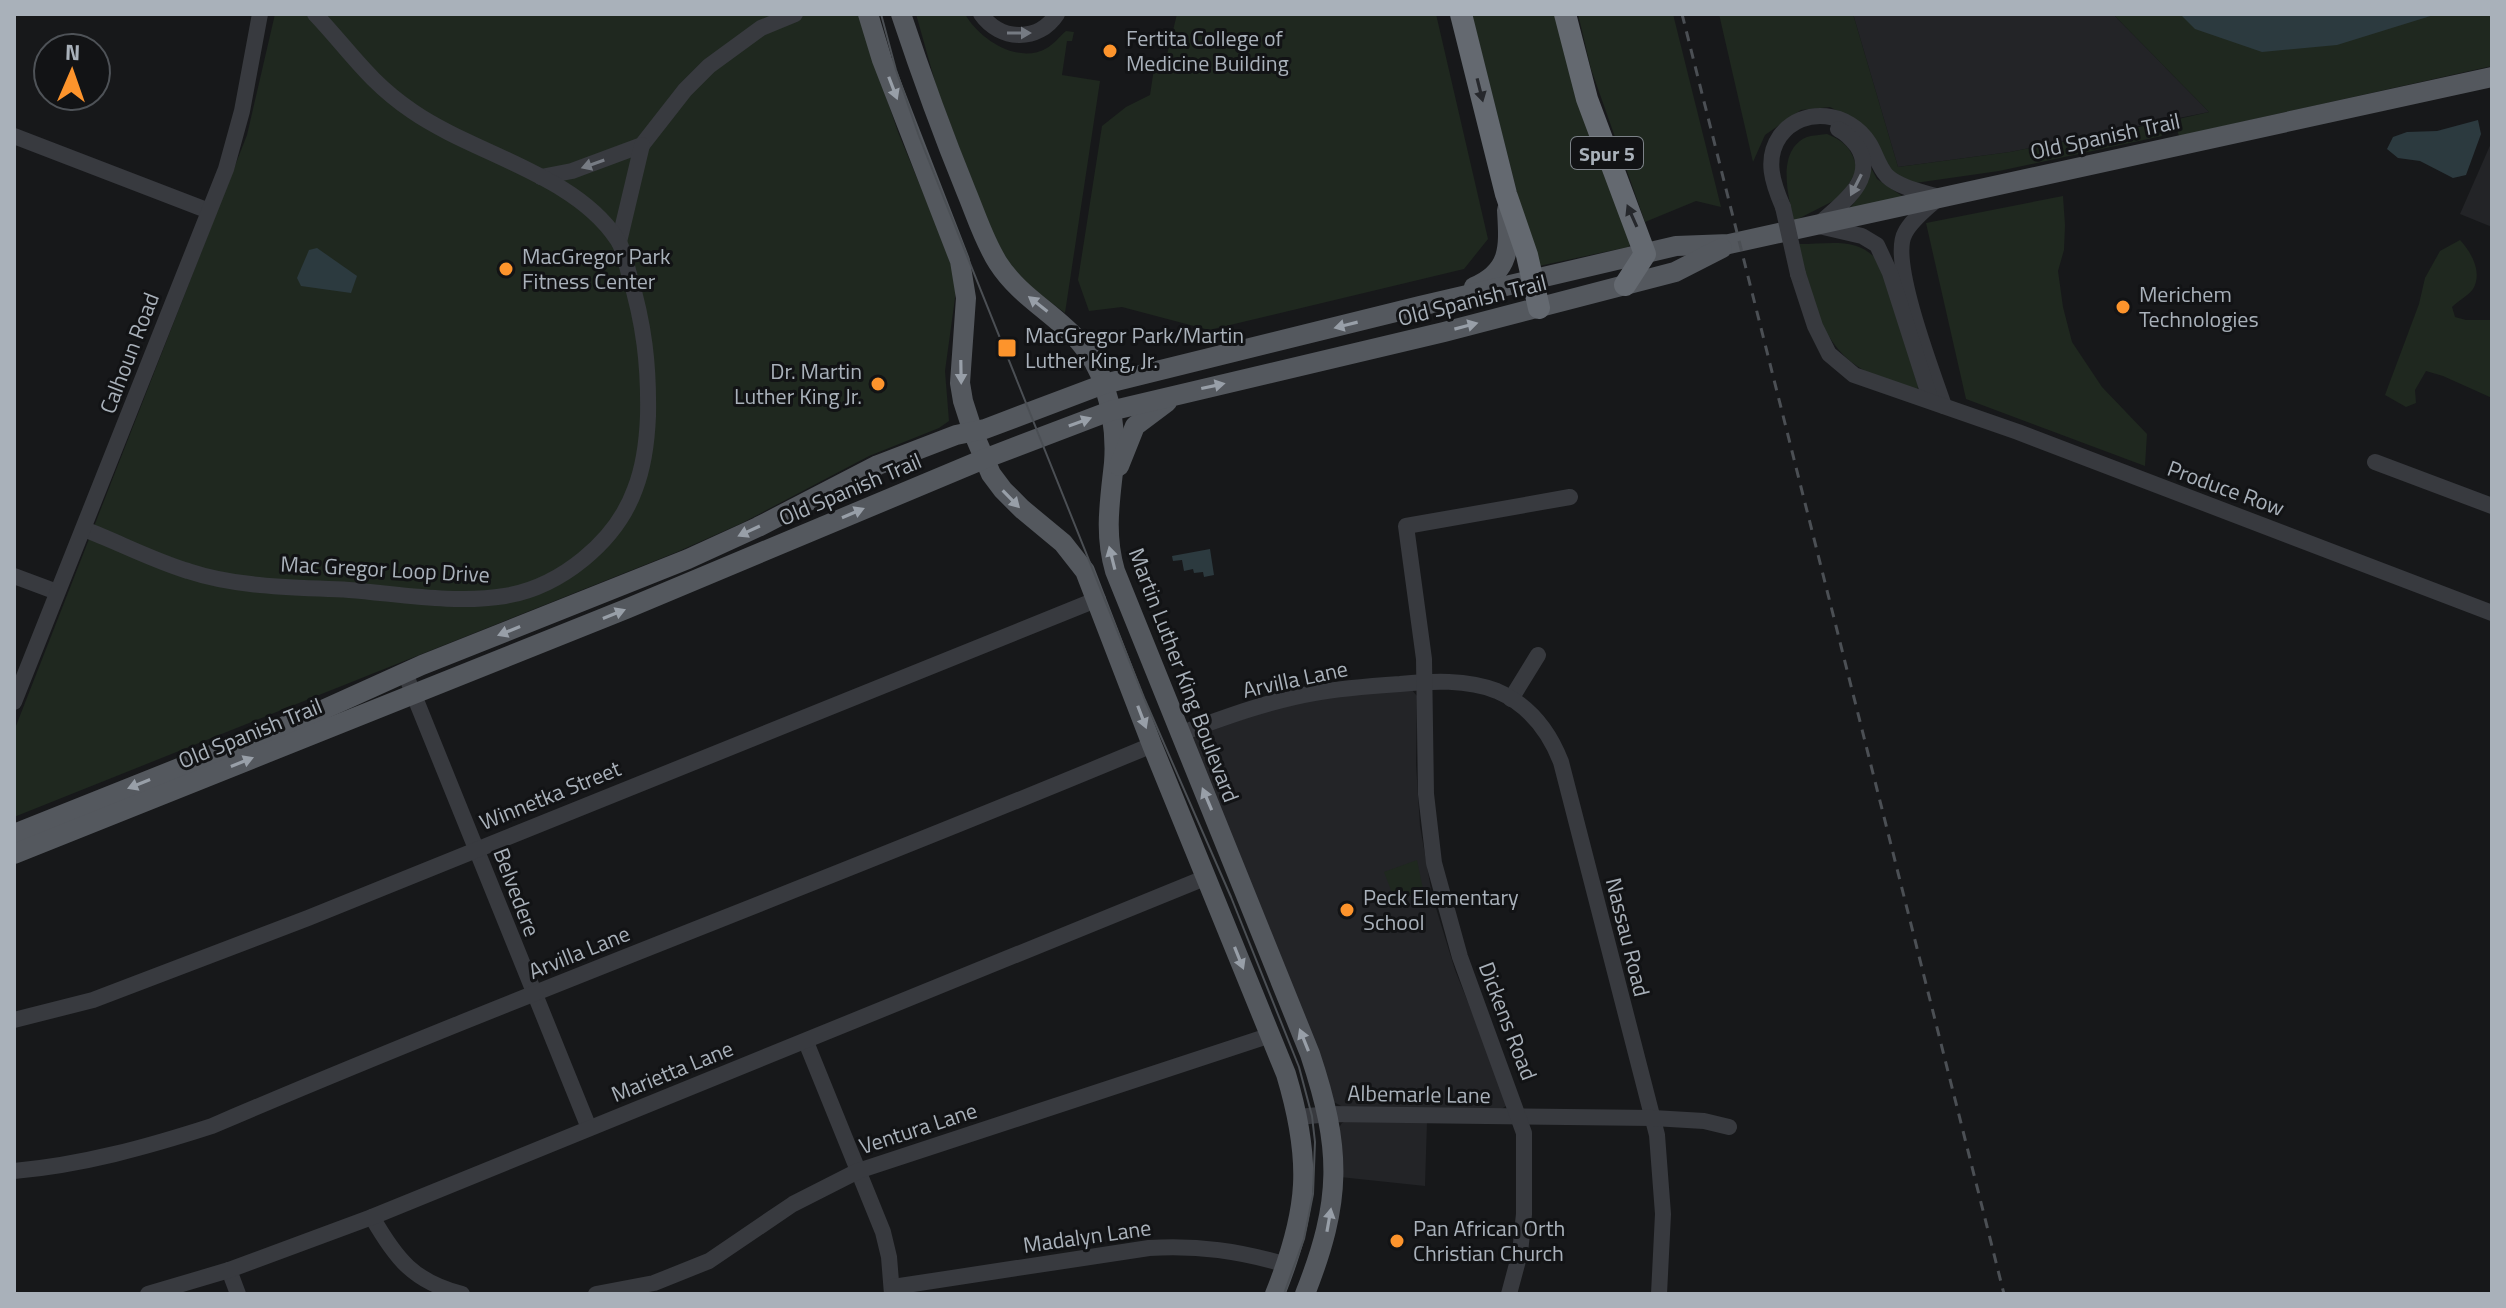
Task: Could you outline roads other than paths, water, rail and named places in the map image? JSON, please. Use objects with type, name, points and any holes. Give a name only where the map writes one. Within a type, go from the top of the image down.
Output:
[{"type":"highway","points":[[1461,14],[1506,194],[1539,308]]},
{"type":"highway","name":"Spur 5","points":[[1565,14],[1587,99],[1645,254]]},
{"type":"highway","points":[[1625,285],[1645,254]]},
{"type":"main road","points":[[868,14],[882,60],[960,261],[966,298],[960,383],[973,432],[991,474],[1012,500],[1063,543],[1085,571],[1286,1074],[1299,1117],[1304,1201],[1287,1265],[1275,1294]]},
{"type":"main road","name":"Martin Luther King Boulevard","points":[[901,14],[924,87],[992,254],[1008,277],[1073,332],[1096,365],[1104,384],[1110,411],[1114,463],[1107,516],[1109,551],[1115,571],[1310,1054],[1329,1114],[1334,1180],[1331,1209],[1321,1254],[1305,1294]]},
{"type":"main road","name":"Old Spanish Trail","points":[[14,834],[688,559],[878,465],[1104,384],[1676,246],[1729,244],[1817,226],[2492,77]]},
{"type":"main road","points":[[1420,306],[1440,296],[1483,283],[1500,267],[1507,254],[1509,239],[1506,194]]},
{"type":"main road","name":"Old Spanish Trail","points":[[14,854],[626,609],[984,459],[1110,411],[1312,364],[1675,272],[1729,244]]},
{"type":"main road","points":[[1107,516],[1112,510],[1120,460],[1135,426],[1180,394]]},
{"type":"street","name":"Calhoun Road","points":[[14,702],[226,169],[242,111],[260,14]]},
{"type":"street","name":"Mac Gregor Loop Drive","points":[[84,529],[186,571],[254,584],[475,599],[506,596],[547,583],[583,558],[614,527],[630,501],[642,468],[647,426],[648,354],[619,242],[586,206],[541,177],[476,147],[414,113],[379,86],[315,14]]},
{"type":"street","points":[[619,242],[642,145],[679,96],[709,66],[761,28],[797,14]]},
{"type":"street","points":[[981,14],[998,30],[1018,36],[1047,26],[1057,14]]},
{"type":"street","name":"Produce Row","points":[[1783,207],[1773,185],[1770,159],[1775,144],[1794,123],[1815,115],[1852,124],[1869,142],[1889,178],[1939,197]]},
{"type":"street","name":"Produce Row","points":[[1817,226],[1859,185],[1863,166],[1859,150],[1847,133],[1834,127],[1816,125],[1791,139],[1781,160],[1783,207],[1798,274],[1815,326],[1829,354],[1854,375],[2492,613]]},
{"type":"street","points":[[14,136],[209,211]]},
{"type":"street","points":[[541,177],[572,171],[642,145]]},
{"type":"street","points":[[1937,404],[1902,273],[1900,249],[1904,234],[1939,197]]},
{"type":"street","points":[[1817,226],[1862,236],[1877,245],[1937,404]]},
{"type":"street","points":[[2375,462],[2492,506]]},
{"type":"street","name":"Dickens Road","points":[[1509,1294],[1520,1253],[1524,1214],[1524,1133],[1521,1117],[1460,957],[1434,863],[1426,794],[1424,682],[1406,526],[1570,497]]},
{"type":"street","points":[[14,576],[57,592]]},
{"type":"street","name":"Winnetka Street","points":[[14,1020],[93,1000],[308,918],[1098,599]]},
{"type":"street","points":[[1511,699],[1538,655]]},
{"type":"street","name":"Belvedere","points":[[405,673],[589,1128]]},
{"type":"street","name":"Arvilla Lane","points":[[1179,734],[1250,709],[1314,693],[1424,682]]},
{"type":"street","name":"Nassau Road","points":[[1424,682],[1459,682],[1483,687],[1511,699],[1532,714],[1545,730],[1561,762],[1653,1118],[1661,1164],[1659,1294]]},
{"type":"street","name":"Arvilla Lane","points":[[14,1171],[100,1158],[199,1130],[1152,745]]},
{"type":"street","name":"Marietta Lane","points":[[148,1294],[229,1270],[372,1217],[1207,877]]},
{"type":"street","name":"Ventura Lane","points":[[596,1294],[654,1283],[709,1261],[793,1204],[858,1171],[1271,1035]]},
{"type":"street","points":[[806,1042],[883,1232],[892,1290]]},
{"type":"street","name":"Albemarle Lane","points":[[1299,1117],[1329,1114],[1653,1118],[1704,1121],[1729,1127]]},
{"type":"street","points":[[372,1217],[387,1243],[414,1274],[438,1288],[462,1294]]},
{"type":"street","name":"Madalyn Lane","points":[[892,1290],[1149,1248],[1178,1246],[1235,1251],[1287,1265]]},
{"type":"street","points":[[229,1270],[238,1294]]},
{"type":"tram line","points":[[881,14],[919,136],[1145,700],[1231,897],[1299,1067],[1312,1116],[1315,1142],[1313,1194],[1304,1239],[1284,1294]]},
{"type":"railway","points":[[1682,14],[2004,1294]]},
{"type":"place","name":"Fertita College of Medicine Building","points":[[1110,51]]},
{"type":"place","name":"MacGregor Park Fitness Center","points":[[506,269]]},
{"type":"place","name":"Merichem Technologies","points":[[2123,307]]},
{"type":"place","name":"MacGregor Park/Martin Luther King, Jr.","points":[[1007,348]]},
{"type":"place","name":"Dr. Martin Luther King Jr.","points":[[878,384]]},
{"type":"place","name":"Peck Elementary School","points":[[1347,910]]},
{"type":"place","name":"Pan African Orth Christian Church","points":[[1397,1241]]}]
